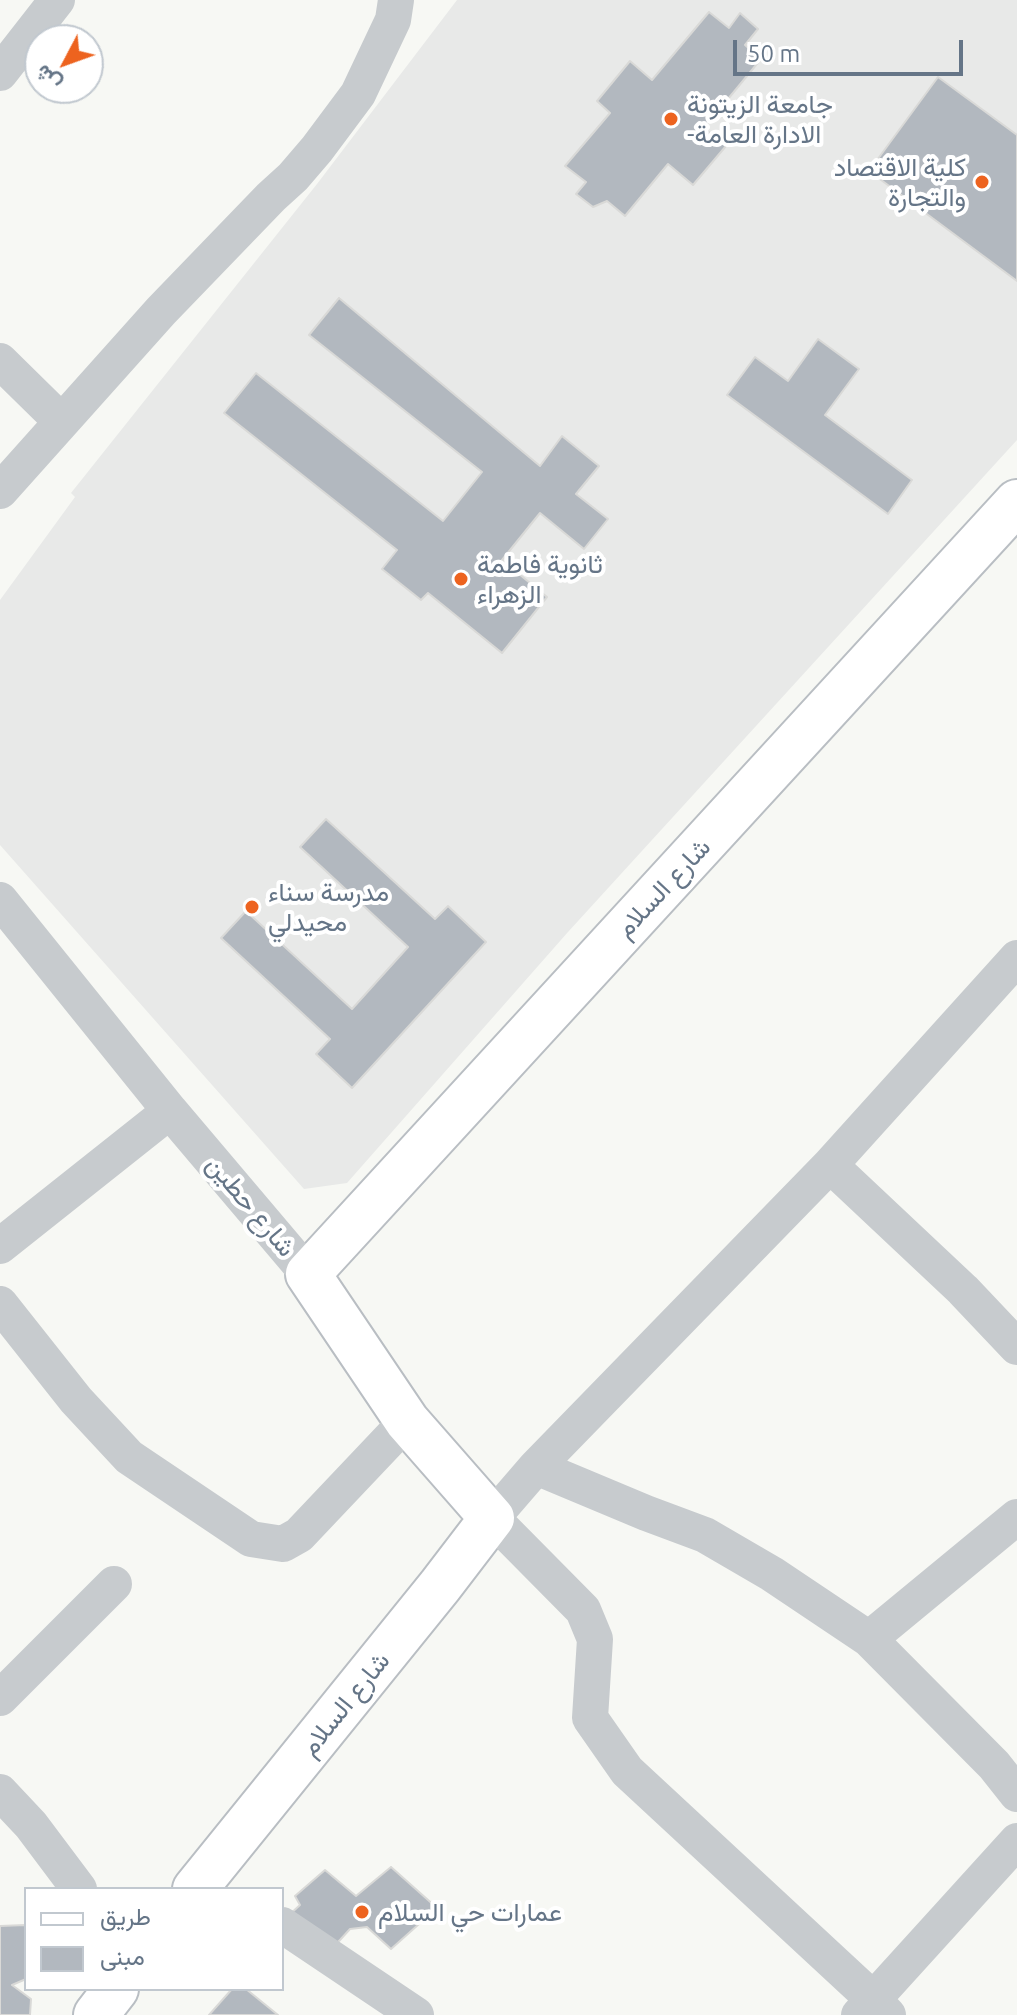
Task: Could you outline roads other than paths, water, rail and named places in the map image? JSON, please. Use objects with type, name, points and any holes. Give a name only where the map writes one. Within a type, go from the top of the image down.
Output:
[{"type":"street","points":[[0,73],[57,0]]},
{"type":"street","points":[[0,491],[161,311],[317,149],[358,94],[393,20],[396,0]]},
{"type":"street","points":[[0,361],[61,421]]},
{"type":"street","name":"شارع السلام","points":[[308,1274],[1017,502]]},
{"type":"street","name":"شارع حطين","points":[[0,900],[170,1111],[308,1274],[407,1421],[492,1518]]},
{"type":"street","points":[[1017,958],[830,1165],[536,1467],[492,1518],[583,1610],[595,1639],[590,1718],[627,1771],[874,2010],[1017,1841]]},
{"type":"street","points":[[0,1246],[170,1111]]},
{"type":"street","points":[[830,1165],[963,1290],[1017,1347]]},
{"type":"street","points":[[0,1304],[76,1400],[129,1457],[251,1539],[283,1544],[299,1535],[407,1421]]},
{"type":"street","points":[[536,1467],[705,1535],[772,1574],[869,1639],[1005,1754],[1017,1794]]},
{"type":"street","points":[[869,1639],[1017,1517]]},
{"type":"street","name":"شارع السلام","points":[[211,1884],[492,1518]]},
{"type":"street","points":[[0,1698],[114,1584]]},
{"type":"street","points":[[0,1792],[31,1825],[78,1887]]},
{"type":"street","points":[[284,1926],[416,2015]]},
{"type":"street","points":[[96,2015],[114,1991]]},
{"type":"place","name":"جامعة الزيتونة -الادارة العامة","points":[[671,119]]},
{"type":"place","name":"كلية الاقتصاد والتجارة","points":[[982,182]]},
{"type":"place","name":"ثانوية فاطمة الزهراء","points":[[461,579]]},
{"type":"place","name":"مدرسة سناء محيدلي","points":[[252,907]]},
{"type":"place","name":"عمارات حي السلام","points":[[362,1912]]}]
